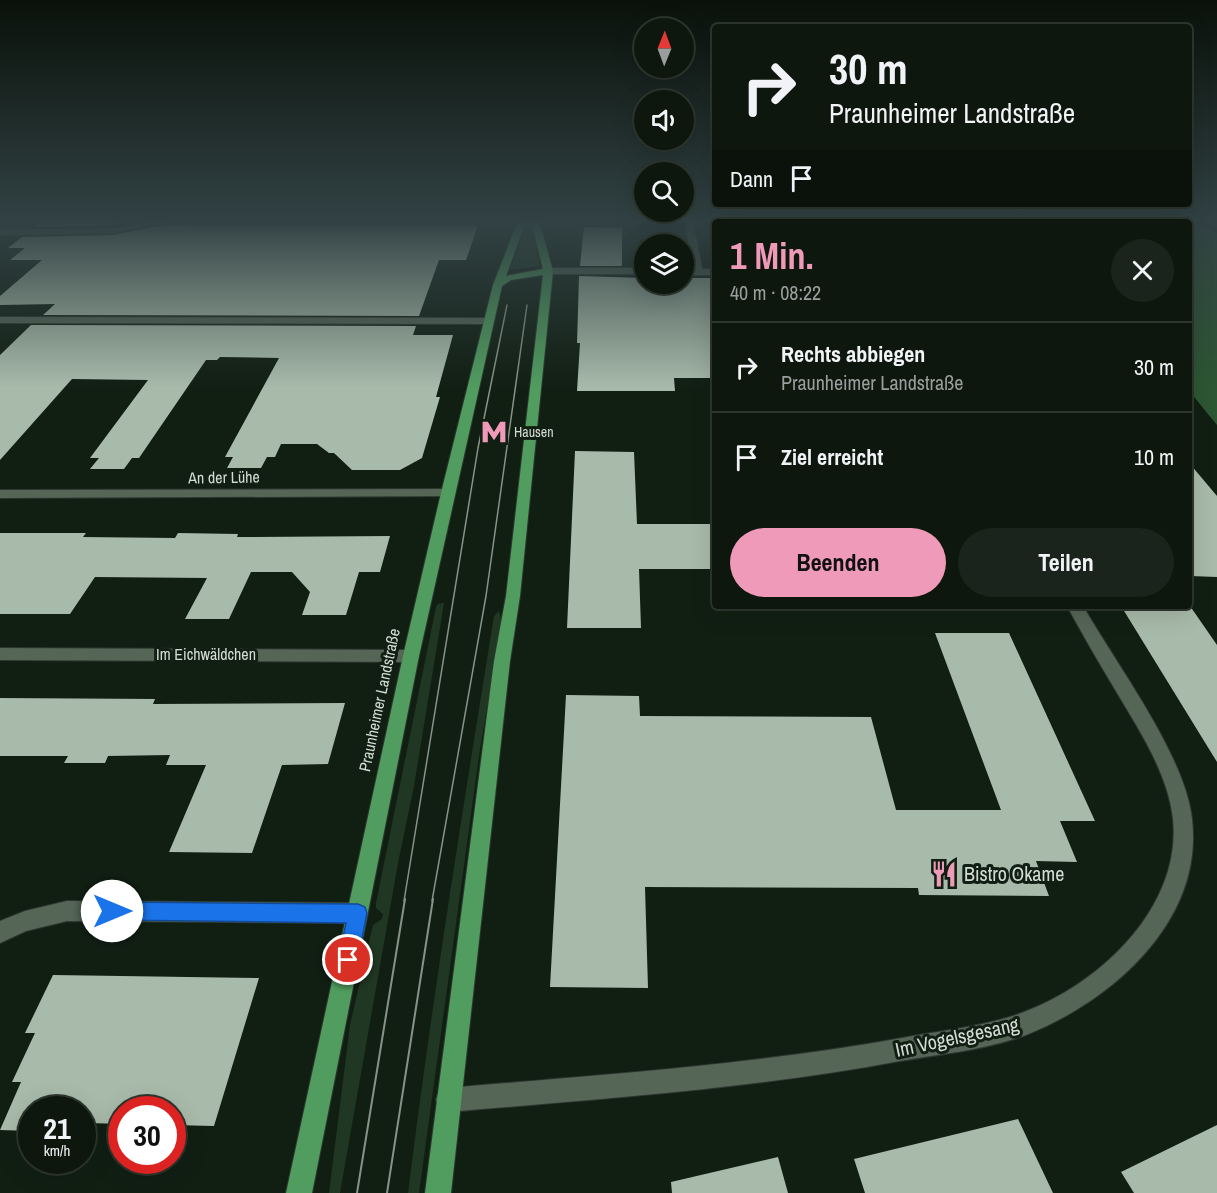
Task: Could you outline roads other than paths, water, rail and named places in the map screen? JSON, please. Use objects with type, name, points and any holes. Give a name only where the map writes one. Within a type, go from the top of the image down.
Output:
[{"type":"main road","name":"Praunheimer Landstraße","points":[[299,1193],[411,656],[501,277]]},
{"type":"main road","points":[[498,285],[508,278],[516,277]]},
{"type":"main road","points":[[438,1193],[502,661],[513,596],[547,277]]},
{"type":"street","points":[[0,320],[489,321]]},
{"type":"street","name":"An der Lühe","points":[[0,494],[448,493]]},
{"type":"street","name":"Im Vogelsgesang","points":[[448,1100],[784,1068],[888,1052],[1007,1029],[1039,1018],[1109,976],[1138,947],[1167,906],[1180,866],[1183,823],[1175,786],[1151,736],[1077,609]]},
{"type":"street","name":"Im Eichwäldchen","points":[[0,654],[411,656]]},
{"type":"street","points":[[0,933],[25,921],[67,911],[358,913]]},
{"type":"tram line","points":[[404,901],[478,448],[507,305]]},
{"type":"tram line","points":[[432,901],[486,596],[527,305]]},
{"type":"tram line","points":[[357,1193],[405,899]]},
{"type":"tram line","points":[[387,1193],[433,899]]},
{"type":"place","name":"Hausen","points":[[494,432]]},
{"type":"place","name":"Bistro Okame","points":[[944,874]]}]
